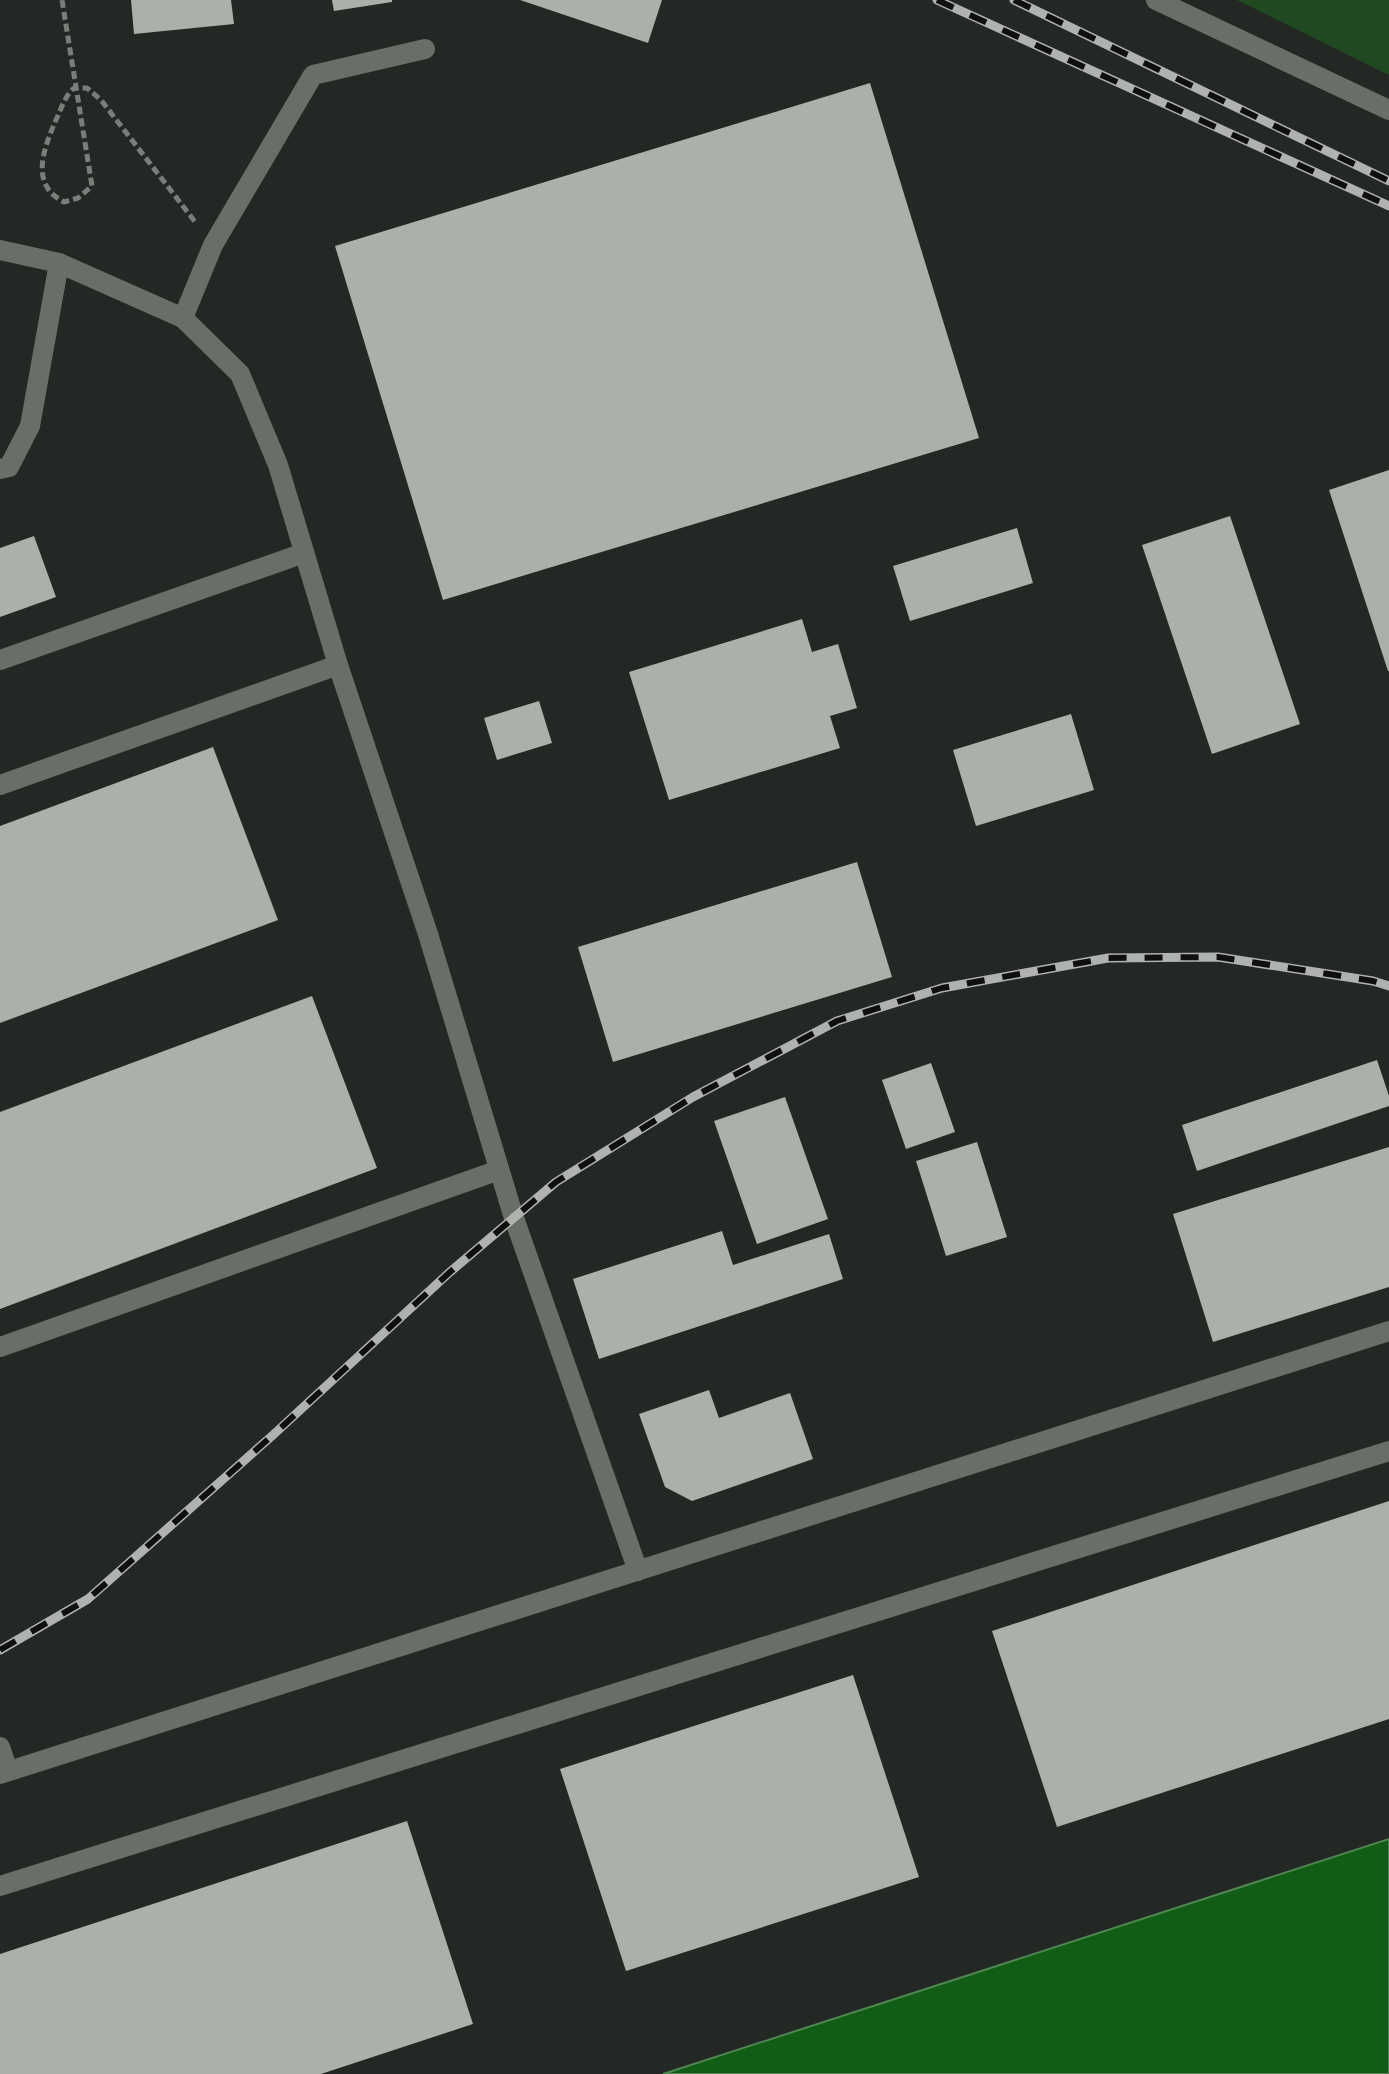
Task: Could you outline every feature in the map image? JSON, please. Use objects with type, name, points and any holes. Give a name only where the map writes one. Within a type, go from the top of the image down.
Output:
[{"type":"street","points":[[1156,0],[1389,110]]},
{"type":"street","points":[[183,318],[213,245],[313,75],[425,49]]},
{"type":"street","points":[[0,250],[59,263],[183,318],[240,374],[278,465],[338,665],[428,934],[499,1170],[638,1571]]},
{"type":"street","points":[[0,469],[9,467],[30,426],[59,263]]},
{"type":"street","points":[[0,660],[304,553]]},
{"type":"street","points":[[0,785],[338,665]]},
{"type":"street","points":[[0,1347],[499,1170]]},
{"type":"street","points":[[0,1747],[4,1773],[1389,1331]]},
{"type":"street","points":[[0,1886],[1389,1451]]},
{"type":"path","points":[[62,0],[92,186],[78,198],[64,202],[51,195],[44,180],[42,158],[68,94],[74,88],[87,88],[101,100],[213,245]]},
{"type":"shaded area","points":[[1237,0],[1389,0],[1389,75]]},
{"type":"shaded area","points":[[1389,1839],[1389,2074],[663,2074]]},
{"type":"building","points":[[131,0],[231,0],[234,24],[134,34]]},
{"type":"building","points":[[332,0],[392,0],[392,2],[334,11]]},
{"type":"building","points":[[520,0],[662,0],[648,43]]},
{"type":"building","points":[[870,83],[979,438],[443,600],[335,246]]},
{"type":"building","points":[[1389,470],[1389,671],[1388,671],[1329,490]]},
{"type":"building","points":[[1230,516],[1300,724],[1212,754],[1142,545]]},
{"type":"building","points":[[1017,528],[1033,583],[910,621],[893,566]]},
{"type":"building","points":[[34,536],[56,597],[0,617],[0,548]]},
{"type":"building","points":[[802,619],[812,652],[838,644],[857,708],[830,716],[840,748],[669,800],[629,672]]},
{"type":"building","points":[[539,701],[552,743],[497,760],[484,718]]},
{"type":"building","points":[[1071,714],[1094,790],[976,826],[953,750]]},
{"type":"building","points":[[213,747],[278,920],[0,1023],[0,826]]},
{"type":"building","points":[[857,862],[892,977],[613,1062],[578,947]]},
{"type":"building","points":[[312,996],[377,1168],[0,1309],[0,1112]]},
{"type":"building","points":[[1377,1060],[1389,1096],[1389,1106],[1197,1171],[1182,1125]]},
{"type":"building","points":[[931,1063],[955,1132],[906,1149],[882,1080]]},
{"type":"building","points":[[785,1097],[828,1219],[757,1244],[714,1121]]},
{"type":"building","points":[[977,1142],[1007,1237],[946,1256],[916,1161]]},
{"type":"building","points":[[1389,1147],[1389,1287],[1213,1342],[1173,1214]]},
{"type":"building","points":[[722,1231],[733,1265],[829,1234],[843,1279],[599,1359],[573,1279]]},
{"type":"building","points":[[709,1390],[719,1418],[790,1393],[813,1459],[692,1501],[665,1487],[639,1414]]},
{"type":"building","points":[[1389,1501],[1389,1719],[1057,1827],[992,1631]]},
{"type":"building","points":[[853,1675],[919,1877],[626,1971],[560,1769]]},
{"type":"building","points":[[407,1821],[473,2024],[321,2074],[0,2074],[0,1954]]},
{"type":"railway","points":[[937,0],[1389,206]]},
{"type":"railway","points":[[1014,0],[1389,181]]},
{"type":"railway","points":[[0,1650],[88,1599],[450,1272],[556,1182],[693,1097],[837,1021],[942,988],[1108,958],[1218,957],[1389,986]]}]
